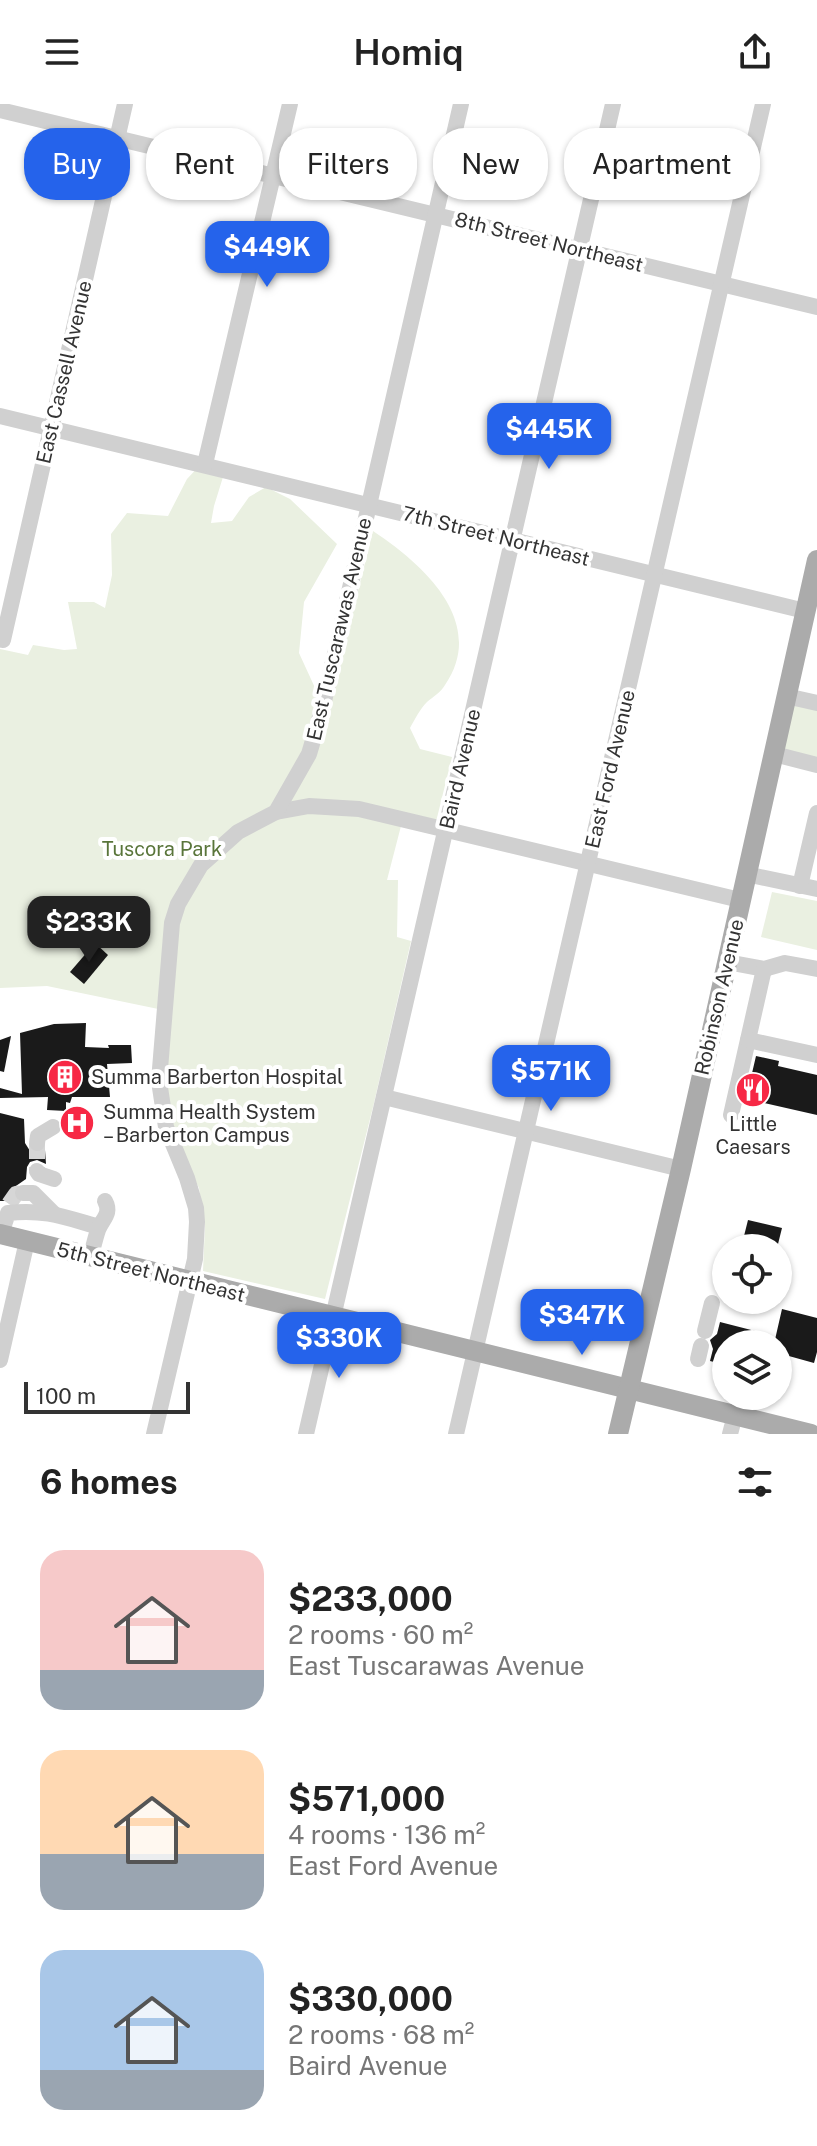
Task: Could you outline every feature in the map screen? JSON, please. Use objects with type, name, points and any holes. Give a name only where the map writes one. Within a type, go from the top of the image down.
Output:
[{"type":"main road","name":"Robinson Avenue","points":[[618,1434],[681,1169],[817,560]]},
{"type":"main road","name":"5th Street Northeast","points":[[1,1234],[629,1390],[733,1424],[811,1434]]},
{"type":"street","name":"East Cassell Avenue","points":[[120,128],[125,104]]},
{"type":"street","points":[[205,464],[290,104]]},
{"type":"street","name":"East Tuscarawas Avenue","points":[[276,812],[309,754],[316,732],[461,104]]},
{"type":"street","name":"Baird Avenue","points":[[306,1434],[613,104]]},
{"type":"street","name":"East Ford Avenue","points":[[456,1434],[763,104]]},
{"type":"street","name":"8th Street Northeast","points":[[0,110],[73,128]]},
{"type":"street","name":"8th Street Northeast","points":[[130,142],[817,307]]},
{"type":"street","name":"East Cassell Avenue","points":[[3,640],[12,620],[103,200]]},
{"type":"street","name":"7th Street Northeast","points":[[0,416],[805,611]]},
{"type":"street","points":[[786,696],[817,703]]},
{"type":"street","points":[[774,754],[817,765]]},
{"type":"street","points":[[154,1434],[197,1237],[196,1208],[166,1127],[159,1081],[172,923],[178,904],[201,865],[238,832],[276,812],[319,806],[359,809],[740,900]]},
{"type":"street","points":[[746,874],[809,888],[817,813]]},
{"type":"street","points":[[727,962],[764,969],[785,963],[817,969]]},
{"type":"street","points":[[731,1115],[764,969]]},
{"type":"street","points":[[748,1040],[817,1055]]},
{"type":"street","points":[[384,1097],[681,1169]]},
{"type":"street","points":[[37,1143],[38,1136],[53,1127]]},
{"type":"street","points":[[37,1171],[54,1179]]},
{"type":"street","points":[[1,1234],[13,1203],[33,1193],[54,1214]]},
{"type":"street","points":[[91,1256],[99,1227],[96,1216],[106,1197]]},
{"type":"street","points":[[13,1203],[32,1211],[99,1227]]},
{"type":"street","points":[[0,1360],[27,1241]]},
{"type":"street","points":[[701,1345],[712,1303]]},
{"type":"green space","name":"Tuscora Park","points":[[202,463],[223,477],[211,523],[232,521],[249,497],[266,487],[290,499],[337,544],[304,602],[299,653],[316,690],[334,686],[373,531],[429,578],[454,617],[459,639],[456,662],[445,685],[424,705],[410,728],[420,749],[452,757],[433,834],[401,826],[387,880],[398,880],[397,937],[411,941],[325,1299],[203,1271],[205,1226],[199,1188],[174,1139],[165,1079],[168,1011],[47,986],[0,988],[0,649],[28,655],[33,645],[77,649],[68,602],[94,602],[105,608],[112,575],[111,534],[127,513],[168,516],[187,479]]},
{"type":"green space","points":[[790,706],[817,710],[817,759],[784,752]]},
{"type":"green space","points":[[772,892],[817,901],[817,950],[761,937]]},
{"type":"building","points":[[95,943],[108,955],[84,984],[70,972]]},
{"type":"building","name":"Summa Barberton Hospital","points":[[86,1023],[85,1047],[131,1045],[132,1063],[107,1064],[110,1097],[72,1097],[70,1103],[66,1102],[66,1111],[47,1110],[48,1097],[0,1098],[0,1088],[22,1094],[20,1033],[54,1024]]},
{"type":"building","points":[[11,1036],[4,1072],[0,1071],[0,1040]]},
{"type":"building","points":[[756,1056],[779,1061],[778,1066],[817,1075],[817,1115],[746,1099]]},
{"type":"building","points":[[0,1113],[24,1119],[25,1143],[30,1151],[36,1154],[45,1150],[46,1164],[37,1160],[30,1162],[26,1179],[13,1188],[16,1201],[0,1201]]},
{"type":"building","points":[[748,1220],[782,1228],[780,1234],[744,1234]]},
{"type":"building","points":[[792,1312],[817,1318],[814,1363],[792,1357],[792,1330],[777,1330],[781,1314]]},
{"type":"building","points":[[720,1322],[751,1330],[718,1330]]},
{"type":"tunnel","points":[[37,1143],[37,1171]]},
{"type":"tunnel","points":[[9,1204],[16,1194],[23,1193]]},
{"type":"place","name":"Summa Barberton Hospital","points":[[65,1077]]},
{"type":"place","name":"Little Caesars","points":[[753,1090]]},
{"type":"place","name":"Summa Health System – Barberton Campus","points":[[77,1123]]}]
